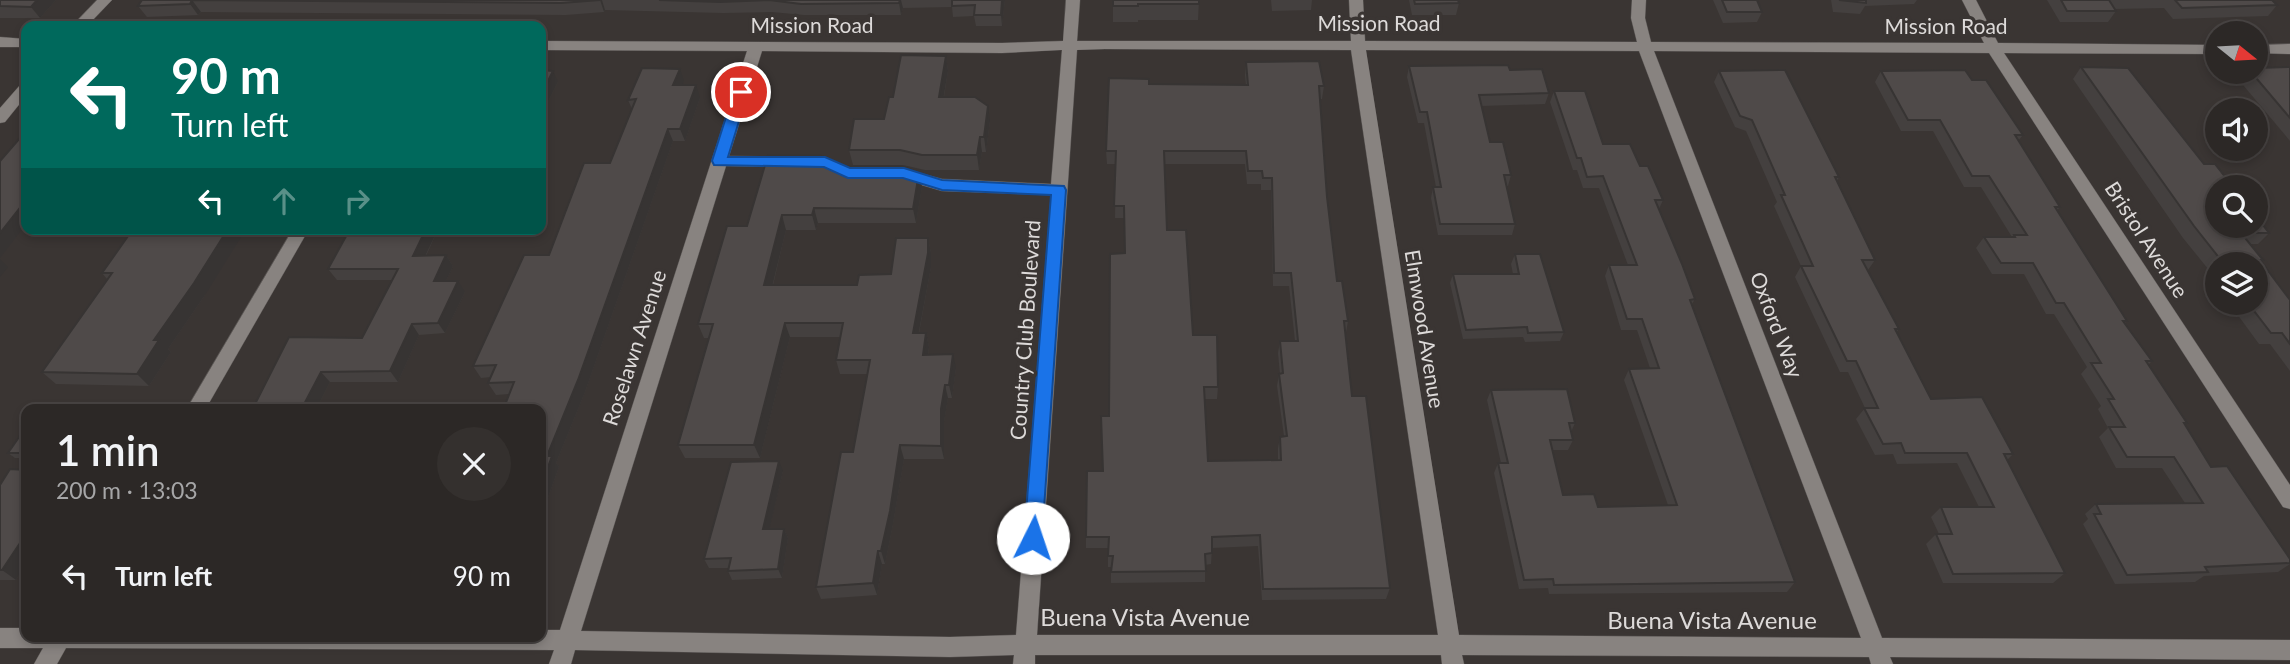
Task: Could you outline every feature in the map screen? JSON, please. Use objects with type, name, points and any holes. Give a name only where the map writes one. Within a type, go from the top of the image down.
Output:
[{"type":"street","points":[[84,21],[106,0]]},
{"type":"street","name":"Country Club Boulevard","points":[[1025,654],[1073,0]]},
{"type":"street","name":"Elmwood Avenue","points":[[1356,0],[1359,63],[1451,655]]},
{"type":"street","name":"Oxford Way","points":[[1639,0],[1638,18],[1645,47],[1879,656]]},
{"type":"street","name":"Bristol Avenue","points":[[1969,0],[1994,48],[2290,501]]},
{"type":"street","points":[[0,42],[21,43]]},
{"type":"street","name":"Mission Road","points":[[546,45],[2205,49]]},
{"type":"street","name":"Roselawn Avenue","points":[[559,664],[756,46]]},
{"type":"street","points":[[2268,49],[2290,49]]},
{"type":"street","points":[[0,118],[21,93]]},
{"type":"street","points":[[719,161],[812,162]]},
{"type":"street","points":[[890,173],[904,173],[942,185],[1059,190]]},
{"type":"street","points":[[199,404],[297,235]]},
{"type":"street","name":"Buena Vista Avenue","points":[[0,638],[21,638]]},
{"type":"street","name":"Buena Vista Avenue","points":[[546,640],[950,647],[1025,654],[1879,656],[2290,650]]},
{"type":"street","points":[[45,664],[58,642]]},
{"type":"building","points":[[0,0],[37,0],[31,7],[0,6]]},
{"type":"building","points":[[142,0],[192,0],[190,4],[138,6]]},
{"type":"building","points":[[192,0],[600,0],[561,3]]},
{"type":"building","points":[[659,0],[769,0],[720,2]]},
{"type":"building","points":[[769,0],[900,0],[899,3],[801,4]]},
{"type":"building","points":[[952,0],[1002,0],[1001,15],[974,15],[975,5],[952,6]]},
{"type":"building","points":[[1113,0],[1199,0],[1199,4],[1113,6]]},
{"type":"building","points":[[1414,0],[1458,0],[1459,3],[1415,4]]},
{"type":"building","points":[[1722,0],[1757,0],[1762,12],[1727,12]]},
{"type":"building","points":[[1839,0],[1866,0],[1866,3]]},
{"type":"building","points":[[2061,0],[2109,0],[2116,11],[2067,11]]},
{"type":"building","points":[[2175,0],[2272,0],[2277,5],[2182,8]]},
{"type":"building","points":[[901,55],[946,56],[939,97],[975,97],[988,106],[984,137],[980,137],[977,155],[922,155],[900,150],[849,150],[854,119],[884,119],[889,97],[893,97]]},
{"type":"building","points":[[1319,61],[1324,86],[1319,86],[1327,197],[1337,281],[1342,281],[1348,321],[1344,321],[1352,396],[1366,396],[1390,588],[1263,589],[1260,535],[1212,537],[1212,553],[1205,554],[1206,571],[1111,572],[1113,556],[1108,556],[1109,537],[1086,537],[1087,471],[1103,471],[1101,416],[1109,416],[1110,254],[1125,253],[1124,206],[1114,206],[1116,151],[1106,151],[1109,78],[1149,79],[1149,84],[1248,85],[1246,62]],"holes":[[[1164,151],[1246,151],[1248,171],[1262,171],[1263,178],[1272,178],[1274,273],[1291,273],[1298,341],[1280,341],[1283,373],[1279,374],[1287,436],[1280,437],[1281,460],[1208,461],[1204,387],[1218,387],[1217,335],[1193,335],[1186,230],[1167,230]]]},
{"type":"building","points":[[1508,65],[1510,70],[1542,69],[1549,93],[1479,95],[1490,142],[1503,142],[1511,175],[1504,175],[1515,224],[1440,224],[1433,187],[1441,187],[1427,112],[1420,112],[1409,66]]},
{"type":"building","points":[[2081,67],[2128,68],[2204,164],[2215,164],[2224,175],[2205,175],[2205,238],[2245,238],[2256,252],[2215,252]]},
{"type":"building","points":[[2290,67],[2290,118],[2261,84],[2268,84],[2268,68]]},
{"type":"building","points":[[642,68],[680,69],[673,85],[696,85],[680,129],[668,129],[578,380],[547,456],[552,456],[546,472],[546,404],[505,404],[514,382],[488,383],[496,365],[473,366],[524,255],[549,255],[584,163],[610,163],[636,99],[628,100]]},
{"type":"building","points":[[546,70],[553,71],[546,85]]},
{"type":"building","points":[[1785,70],[1839,177],[1835,177],[1875,260],[1862,260],[1899,329],[1895,329],[1931,399],[1982,397],[2013,454],[2004,454],[2065,573],[1953,574],[1936,534],[1952,534],[1941,507],[1994,507],[1967,453],[1905,453],[1901,443],[1883,444],[1864,408],[1878,408],[1856,361],[1847,361],[1801,266],[1813,266],[1781,195],[1785,195],[1752,120],[1740,116],[1719,71]]},
{"type":"building","points":[[1965,70],[1972,80],[1986,80],[2023,135],[2015,135],[2060,207],[2055,207],[2127,321],[2123,321],[2152,361],[2146,361],[2187,423],[2184,423],[2211,467],[2227,466],[2290,559],[2290,563],[2205,567],[2208,572],[2127,575],[2094,514],[2101,514],[2096,504],[2203,503],[2174,457],[2127,457],[2109,427],[2125,427],[2108,399],[2114,399],[2091,363],[2101,363],[2064,303],[2056,303],[2033,263],[2001,263],[1984,237],[2027,235],[1989,176],[1972,176],[1940,120],[1908,120],[1881,71]]},
{"type":"building","points":[[1554,91],[1585,91],[1603,144],[1630,144],[1640,166],[1648,166],[1663,200],[1655,200],[1695,299],[1690,300],[1795,582],[1554,585],[1553,579],[1524,580],[1498,463],[1508,463],[1491,390],[1567,389],[1575,423],[1569,423],[1573,440],[1550,440],[1563,495],[1594,494],[1598,507],[1677,505],[1629,369],[1659,368],[1642,319],[1627,319],[1609,265],[1637,265],[1603,176],[1587,177],[1581,158],[1577,158]]},
{"type":"building","points":[[21,137],[21,206],[0,233],[0,161]]},
{"type":"building","points":[[768,155],[819,155],[844,166],[900,166],[919,173],[913,209],[814,208],[812,215],[782,215],[764,285],[857,285],[859,275],[891,274],[896,238],[928,238],[928,253],[913,333],[926,333],[923,355],[953,354],[949,385],[945,385],[941,409],[941,446],[900,445],[890,511],[881,551],[878,551],[873,583],[816,587],[841,452],[853,452],[870,360],[836,360],[843,323],[785,323],[754,445],[678,445],[713,324],[698,324],[727,226],[747,226]]},
{"type":"building","points":[[129,235],[224,235],[154,340],[159,340],[137,374],[42,372],[112,273],[102,273]]},
{"type":"building","points":[[347,235],[423,235],[413,256],[446,255],[434,281],[458,281],[438,323],[412,324],[390,371],[321,372],[304,404],[255,404],[289,337],[362,338],[398,269],[328,269]]},
{"type":"building","points":[[1515,254],[1540,254],[1564,332],[1528,333],[1527,327],[1466,330],[1453,274],[1519,274]]},
{"type":"building","points":[[2268,271],[2290,300],[2290,344],[2282,333],[2271,333],[2257,315],[2268,315]]},
{"type":"building","points":[[21,434],[21,453],[8,453]]},
{"type":"building","points":[[779,461],[763,529],[784,529],[778,569],[728,571],[731,558],[704,559],[731,462]]},
{"type":"building","points":[[10,469],[21,470],[21,542],[2,570],[0,570],[0,485]]},
{"type":"route","points":[[741,92],[719,161],[825,162],[848,173],[904,173],[942,185],[1059,190],[1033,538]]}]
